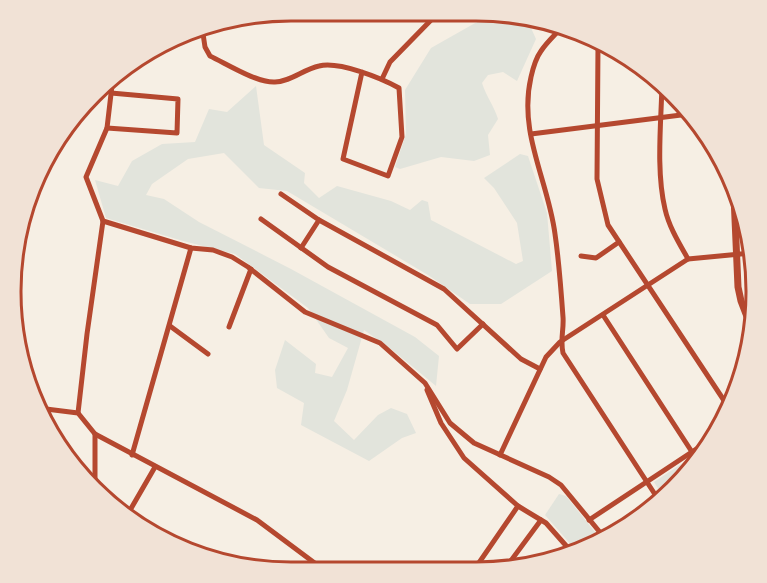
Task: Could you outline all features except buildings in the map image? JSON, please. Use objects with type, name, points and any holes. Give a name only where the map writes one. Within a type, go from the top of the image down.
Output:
[{"type":"street","points":[[382,79],[390,62],[430,21]]},
{"type":"street","points":[[556,33],[540,52],[534,67],[529,85],[528,118],[539,175],[550,205],[555,234],[563,320],[561,342],[563,353],[655,494]]},
{"type":"street","points":[[203,36],[205,47],[210,56],[266,82],[278,82],[321,65],[362,72],[399,88],[402,137],[388,176],[343,159],[362,72]]},
{"type":"street","points":[[598,50],[597,179],[608,225],[723,399]]},
{"type":"street","points":[[78,413],[103,221],[86,177],[107,128],[111,89]]},
{"type":"street","points":[[107,128],[177,133],[178,99],[111,93]]},
{"type":"street","points":[[662,95],[661,188],[672,230],[688,260]]},
{"type":"street","points":[[531,134],[681,115]]},
{"type":"street","points":[[281,194],[320,220],[444,289],[521,359],[540,369]]},
{"type":"street","points":[[735,213],[736,255],[741,301],[745,311]]},
{"type":"street","points":[[261,219],[328,267],[437,326],[457,349],[483,324]]},
{"type":"street","points":[[301,248],[320,220]]},
{"type":"street","points":[[103,221],[192,248],[213,250],[231,257],[251,269],[305,312],[380,343],[425,382],[450,423],[474,443],[549,477],[561,485],[599,532]]},
{"type":"street","points":[[581,256],[596,258],[619,242]]},
{"type":"street","points":[[132,455],[192,248]]},
{"type":"street","points":[[500,455],[546,357],[561,342],[688,260],[744,254]]},
{"type":"street","points":[[229,327],[251,269]]},
{"type":"street","points":[[589,520],[692,452],[603,315]]},
{"type":"street","points":[[170,326],[208,354]]},
{"type":"street","points":[[425,382],[431,405],[464,458],[518,506],[546,523],[566,546]]},
{"type":"street","points":[[48,409],[78,413],[95,434],[257,520],[313,562]]},
{"type":"street","points":[[95,434],[95,478]]},
{"type":"street","points":[[131,509],[155,467]]},
{"type":"street","points":[[480,562],[518,506]]},
{"type":"street","points":[[511,560],[541,520]]},
{"type":"shaded area","points":[[478,21],[530,27],[536,39],[517,81],[503,72],[488,75],[482,83],[498,119],[488,135],[490,155],[474,161],[441,157],[400,169],[395,167],[406,134],[405,90],[431,48]]},
{"type":"shaded area","points":[[256,86],[264,145],[305,173],[304,183],[319,198],[337,186],[391,201],[410,210],[422,200],[428,202],[431,220],[516,264],[523,261],[517,223],[494,188],[484,178],[520,154],[528,156],[547,213],[552,271],[501,304],[470,304],[428,275],[287,191],[259,188],[224,153],[188,159],[152,184],[146,195],[164,199],[199,222],[415,337],[439,356],[436,386],[364,330],[347,390],[334,421],[354,440],[378,415],[391,408],[407,414],[416,433],[402,438],[369,461],[301,425],[304,403],[277,388],[275,370],[285,340],[316,364],[315,373],[332,377],[348,348],[329,338],[308,308],[235,254],[106,218],[95,180],[118,186],[132,161],[162,144],[195,142],[209,109],[227,112]]},
{"type":"shaded area","points":[[686,461],[659,490],[654,482]]},
{"type":"shaded area","points":[[559,494],[566,496],[596,533],[571,544],[545,515]]}]
